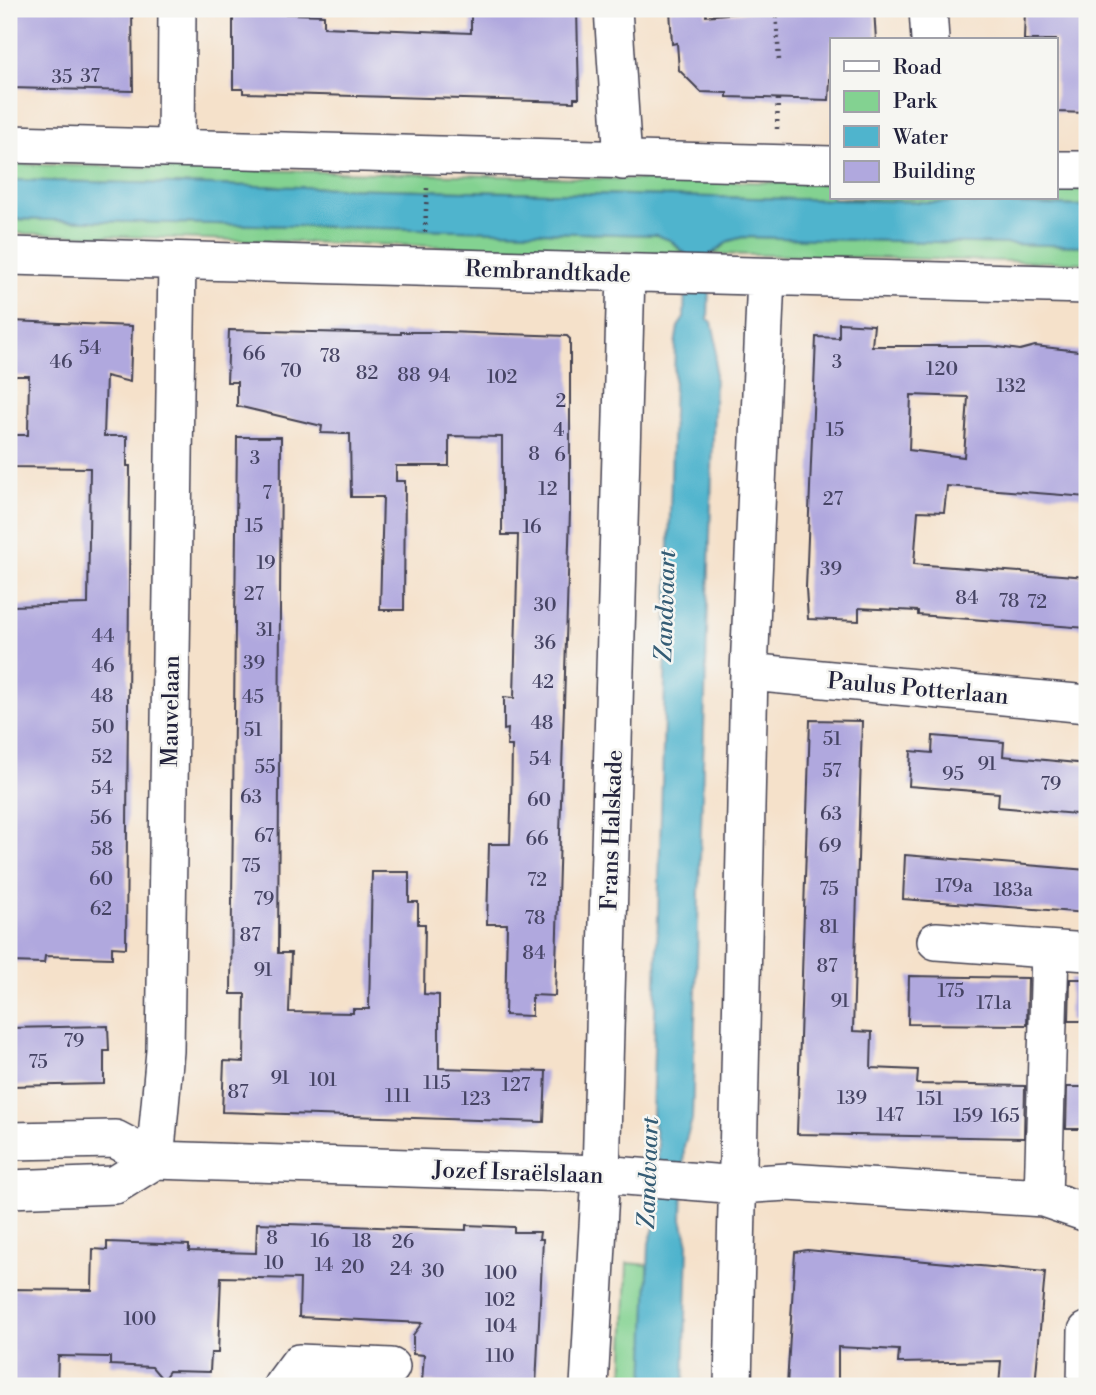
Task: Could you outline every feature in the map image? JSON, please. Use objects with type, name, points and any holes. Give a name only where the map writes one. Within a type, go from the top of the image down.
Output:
[{"type":"street","points":[[176,148],[177,9]]},
{"type":"street","points":[[613,9],[623,161]]},
{"type":"street","points":[[928,9],[930,38]]},
{"type":"street","points":[[9,144],[830,165]]},
{"type":"street","points":[[1058,170],[1087,170]]},
{"type":"street","name":"Rembrandtkade","points":[[9,256],[1087,285]]},
{"type":"street","name":"Mauvelaan","points":[[155,1160],[165,1051],[177,261]]},
{"type":"street","name":"Frans Halskade","points":[[589,1386],[618,1176],[626,274]]},
{"type":"street","points":[[733,1386],[730,1184],[766,277]]},
{"type":"street","name":"Paulus Potterlaan","points":[[749,672],[1087,704]]},
{"type":"street","points":[[936,941],[1087,953]]},
{"type":"street","points":[[1043,1198],[1050,950]]},
{"type":"street","name":"Jozef Israëlslaan","points":[[9,1141],[115,1139],[155,1160],[618,1176],[730,1184],[788,1182],[1043,1198],[1087,1213]]},
{"type":"street","points":[[9,1189],[115,1185],[155,1160]]},
{"type":"street","points":[[1086,1386],[1087,1331]]},
{"type":"street","points":[[282,1386],[299,1363],[391,1367]]},
{"type":"path","points":[[776,9],[779,61]]},
{"type":"path","points":[[777,137],[778,98]]},
{"type":"path","points":[[425,239],[427,180]]},
{"type":"green space","points":[[9,164],[830,184],[830,200],[9,180]]},
{"type":"green space","points":[[1058,189],[1087,190],[1087,206],[838,200],[1058,200]]},
{"type":"green space","points":[[9,219],[657,235],[670,240],[684,254],[9,233]]},
{"type":"green space","points":[[743,237],[1087,246],[1087,263],[713,254],[729,241]]},
{"type":"green space","points":[[627,1263],[650,1265],[646,1386],[623,1386]]},
{"type":"water","points":[[9,180],[1087,206],[1087,246],[743,237],[729,241],[710,255],[708,319],[712,322],[716,341],[692,1120],[684,1146],[682,1219],[688,1244],[684,1386],[644,1386],[649,1243],[657,1219],[658,1145],[652,1117],[675,345],[678,327],[684,318],[686,254],[670,240],[656,235],[9,219]]},
{"type":"building","points":[[9,9],[132,9],[133,91],[10,88]]},
{"type":"building","points":[[471,9],[577,9],[579,98],[574,98],[574,102],[243,93],[243,89],[233,89],[233,12],[324,15],[324,27],[471,33]]},
{"type":"building","points":[[670,9],[706,9],[706,16],[780,9],[874,9],[876,38],[830,38],[829,100],[727,97],[727,93],[701,92],[679,70],[677,43],[672,44]]},
{"type":"building","points":[[1025,9],[1087,9],[1087,113],[1058,112],[1058,38],[1024,38]]},
{"type":"building","points":[[11,321],[132,326],[130,382],[106,376],[104,436],[127,436],[127,466],[130,466],[126,948],[112,947],[112,958],[45,956],[44,963],[9,962],[10,606],[88,604],[90,468],[9,467],[9,435],[28,435],[29,376],[9,376]]},
{"type":"building","points":[[839,323],[874,325],[872,346],[991,346],[1020,350],[1035,346],[1087,352],[1087,497],[947,486],[944,512],[918,511],[914,564],[1087,577],[1087,628],[918,615],[918,611],[859,608],[859,621],[808,619],[806,588],[816,337],[839,338]],"holes":[[[911,395],[968,397],[964,457],[909,450]]]},
{"type":"building","points":[[229,330],[401,334],[446,332],[567,336],[570,339],[570,511],[555,996],[532,995],[532,1016],[505,1015],[507,924],[487,924],[489,844],[510,844],[512,746],[507,746],[508,729],[504,730],[504,697],[514,698],[518,535],[502,535],[502,437],[449,436],[449,466],[396,466],[396,481],[405,481],[404,610],[380,610],[383,497],[351,497],[350,434],[321,433],[322,426],[237,406],[237,382],[227,382]]},
{"type":"building","points":[[237,437],[281,437],[278,953],[291,953],[289,1012],[353,1013],[353,1009],[369,1009],[372,872],[409,872],[409,902],[418,902],[418,924],[425,924],[424,994],[439,995],[439,1068],[546,1071],[544,1122],[222,1112],[224,1061],[244,1062],[245,994],[231,994]]},
{"type":"building","points":[[810,720],[862,721],[853,1031],[872,1032],[871,1068],[918,1070],[917,1084],[1025,1086],[1024,1138],[797,1134]]},
{"type":"building","points":[[933,736],[1004,742],[1003,756],[1087,764],[1087,815],[998,807],[999,793],[909,786],[911,751],[932,753]]},
{"type":"building","points":[[905,855],[1087,870],[1087,913],[903,899]]},
{"type":"building","points":[[909,976],[1028,978],[1027,1025],[908,1024]]},
{"type":"building","points":[[1070,979],[1087,979],[1087,1021],[1069,1021]]},
{"type":"building","points":[[108,1026],[109,1051],[104,1051],[104,1084],[9,1086],[9,1028]]},
{"type":"building","points":[[1067,1087],[1087,1087],[1087,1129],[1066,1129]]},
{"type":"building","points":[[257,1223],[466,1230],[466,1225],[514,1227],[514,1232],[540,1232],[539,1239],[543,1239],[536,1386],[422,1382],[424,1355],[413,1354],[413,1335],[422,1323],[299,1317],[300,1279],[221,1277],[218,1353],[211,1353],[210,1372],[169,1371],[163,1380],[152,1367],[110,1365],[110,1357],[58,1356],[57,1386],[9,1386],[9,1289],[92,1290],[93,1249],[107,1250],[107,1242],[189,1245],[189,1251],[256,1253]]},
{"type":"building","points":[[807,1250],[1045,1272],[1035,1386],[999,1386],[1001,1361],[898,1363],[899,1350],[838,1347],[838,1386],[787,1386],[795,1252]]},
{"type":"water label","name":"Zandvaart","points":[[665,606]]},
{"type":"water label","name":"Zandvaart","points":[[648,1173]]}]
